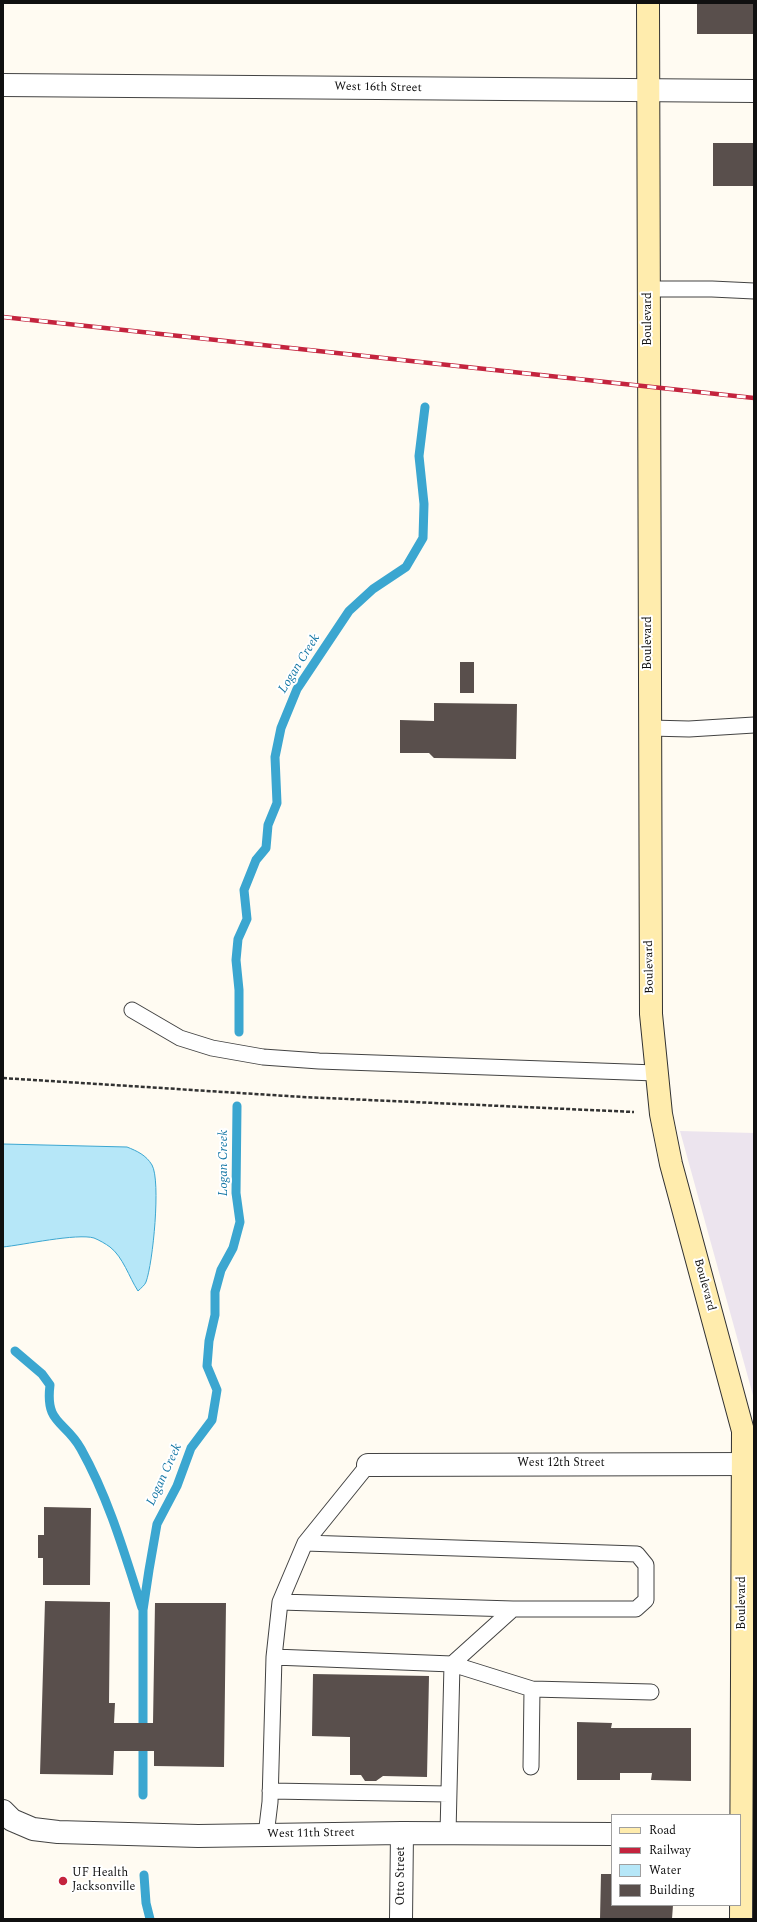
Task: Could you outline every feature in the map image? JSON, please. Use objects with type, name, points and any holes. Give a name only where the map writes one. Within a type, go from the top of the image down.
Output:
[{"type":"main road","name":"Boulevard","points":[[648,3],[651,1014],[660,1114],[671,1164],[743,1430],[749,1464],[745,1835],[741,1919]]},
{"type":"street","name":"West 16th Street","points":[[3,85],[754,91]]},
{"type":"street","name":"West 12th Street","points":[[368,1465],[749,1464]]},
{"type":"street","name":"West 11th Street","points":[[6,1820],[33,1829],[58,1832],[198,1836],[402,1833],[611,1834]]},
{"type":"street","name":"Otto Street","points":[[402,1833],[402,1919]]},
{"type":"lane","points":[[649,289],[712,288],[754,291]]},
{"type":"lane","points":[[650,728],[689,729],[754,725]]},
{"type":"lane","points":[[132,1010],[180,1038],[212,1048],[263,1057],[327,1062],[656,1072]]},
{"type":"lane","points":[[266,1835],[270,1791],[274,1658],[280,1602],[305,1543],[368,1465]]},
{"type":"lane","points":[[280,1602],[513,1609],[636,1609],[646,1600],[646,1564],[637,1554],[305,1543]]},
{"type":"lane","points":[[448,1833],[452,1664],[513,1609]]},
{"type":"lane","points":[[274,1658],[452,1664],[532,1689],[651,1692]]},
{"type":"lane","points":[[531,1767],[532,1689]]},
{"type":"lane","points":[[270,1791],[448,1794]]},
{"type":"path","points":[[3,1078],[303,1097],[660,1114]]},
{"type":"shaded area","points":[[680,1131],[754,1133],[754,1399]]},
{"type":"water","points":[[3,1144],[127,1147],[138,1152],[147,1159],[152,1165],[155,1174],[155,1222],[149,1272],[145,1284],[138,1291],[115,1251],[94,1238],[63,1238],[3,1247]]},
{"type":"building","points":[[697,3],[754,3],[754,34],[697,34]]},
{"type":"building","points":[[713,143],[754,143],[754,186],[713,186]]},
{"type":"building","points":[[460,662],[474,662],[474,693],[460,693]]},
{"type":"building","points":[[434,703],[517,704],[516,759],[434,758],[429,753],[400,753],[400,720],[434,721]]},
{"type":"building","points":[[44,1507],[91,1508],[90,1585],[43,1585],[43,1558],[38,1558],[38,1535],[44,1535]]},
{"type":"building","points":[[45,1601],[110,1602],[109,1703],[115,1703],[114,1723],[153,1723],[155,1603],[226,1603],[224,1767],[154,1766],[154,1751],[114,1751],[113,1775],[40,1774]]},
{"type":"building","points":[[313,1674],[429,1676],[427,1777],[383,1776],[376,1781],[365,1781],[361,1775],[350,1775],[350,1737],[312,1736]]},
{"type":"building","points":[[577,1722],[612,1723],[611,1728],[691,1728],[691,1781],[651,1780],[652,1773],[620,1773],[620,1780],[577,1780]]},
{"type":"building","points":[[601,1874],[611,1874],[611,1906],[673,1906],[672,1919],[600,1919]]},
{"type":"waterway","name":"Logan Creek","points":[[239,1032],[239,990],[236,960],[238,939],[247,919],[244,890],[256,860],[266,848],[268,825],[277,803],[275,757],[281,728],[297,689],[349,611],[373,589],[406,567],[423,538],[424,504],[419,456],[425,407]]},
{"type":"waterway","name":"Logan Creek","points":[[143,1795],[143,1610],[157,1524],[177,1486],[191,1448],[212,1420],[217,1390],[207,1366],[209,1341],[215,1315],[215,1292],[221,1270],[233,1248],[240,1222],[236,1193],[237,1106]]},
{"type":"waterway","points":[[15,1351],[42,1374],[50,1385],[50,1408],[53,1415],[69,1432],[81,1449],[100,1487],[116,1527],[142,1608]]},
{"type":"waterway","name":"Logan Creek","points":[[144,1875],[146,1903],[150,1919]]},
{"type":"railway","points":[[3,317],[754,398]]},
{"type":"place","name":"UF Health Jacksonville","points":[[63,1881]]}]
